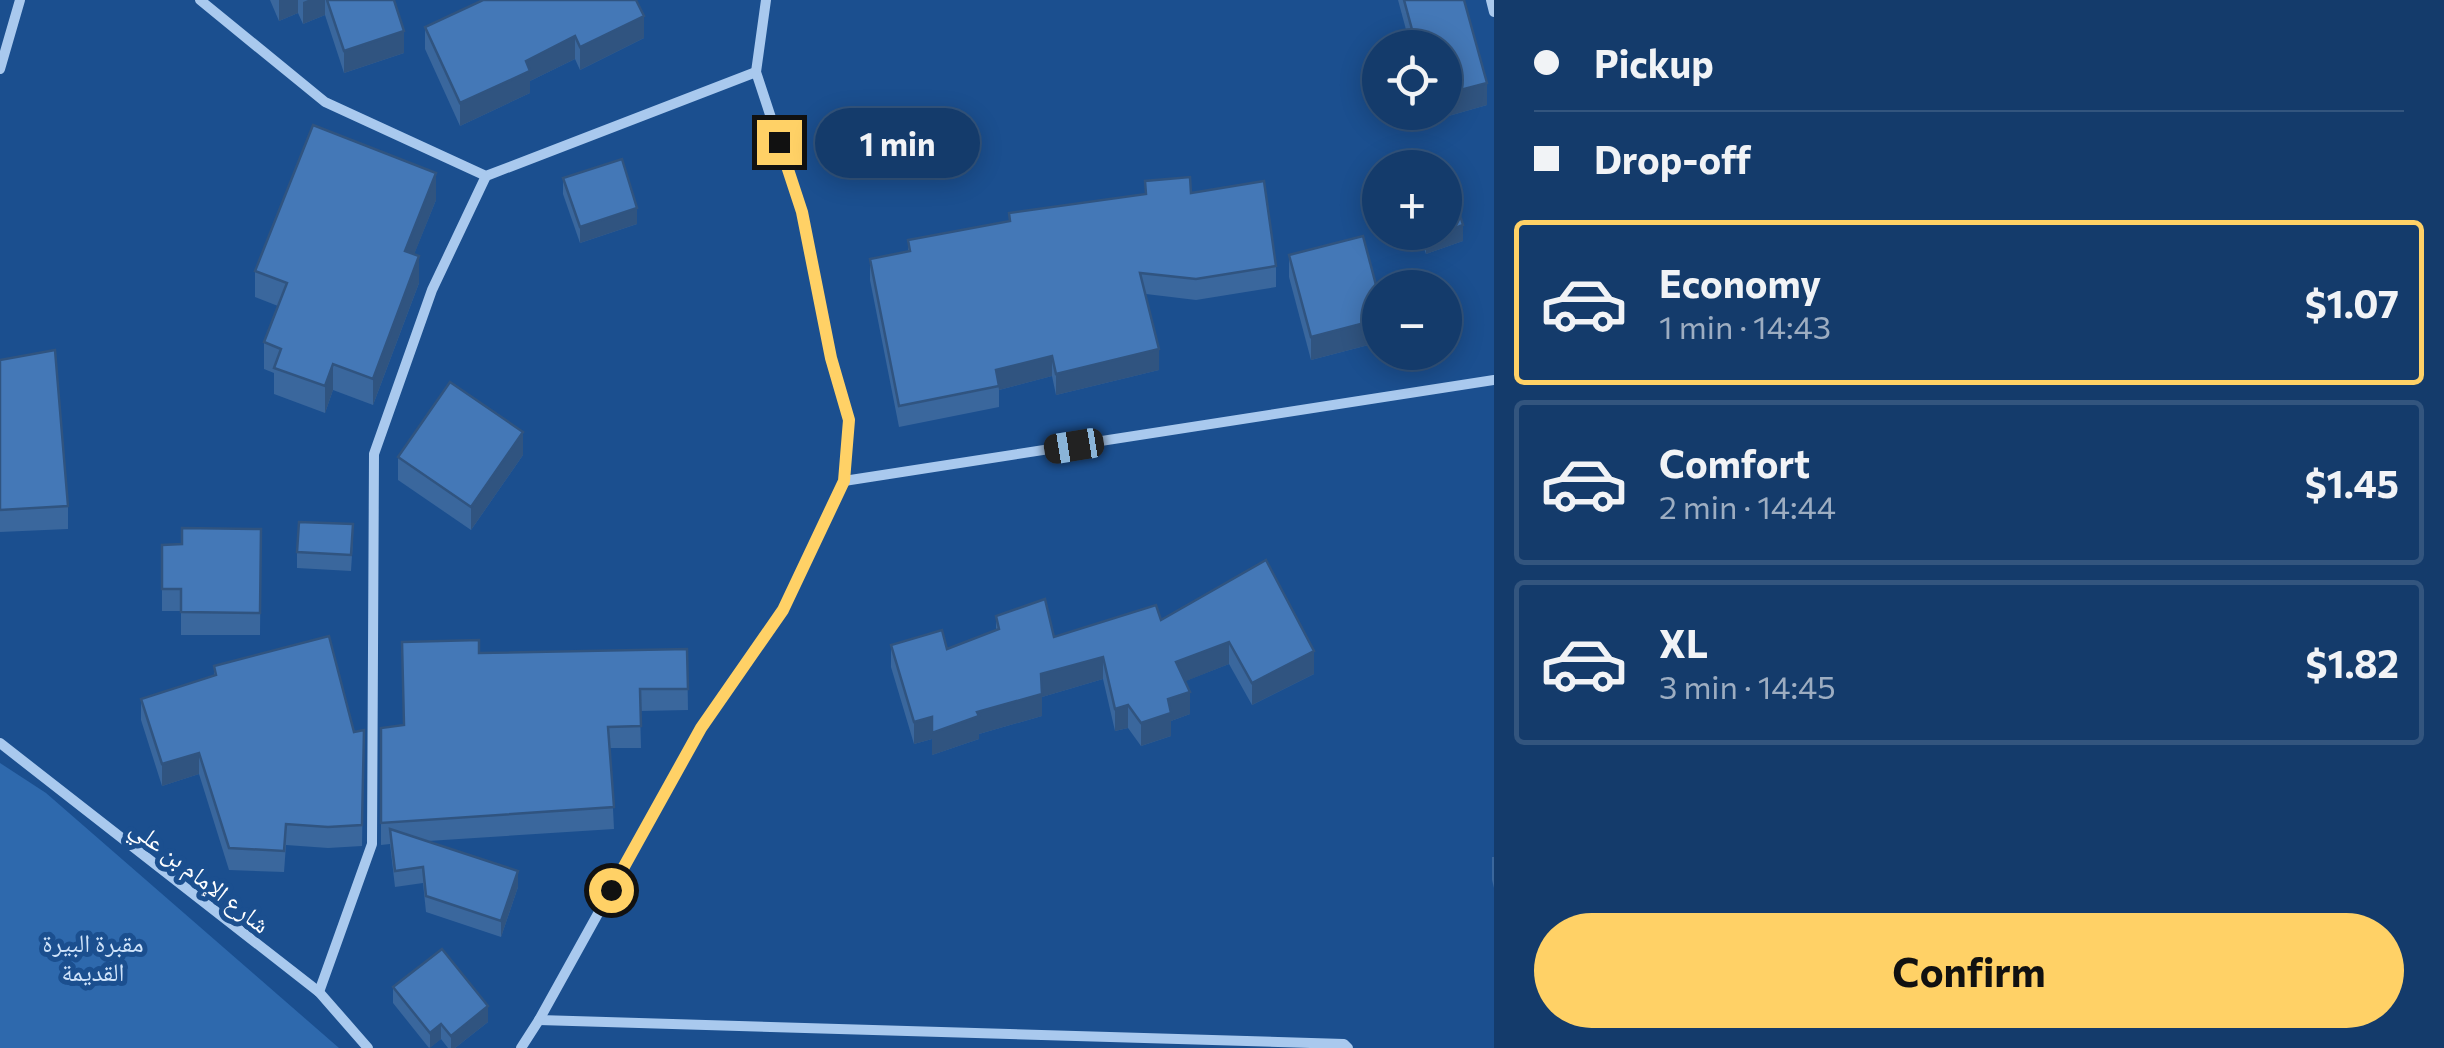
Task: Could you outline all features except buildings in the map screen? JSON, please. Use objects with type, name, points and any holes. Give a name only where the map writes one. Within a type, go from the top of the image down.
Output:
[{"type":"street","points":[[0,70],[20,0]]},
{"type":"street","points":[[200,0],[325,102],[486,176]]},
{"type":"street","points":[[520,1048],[701,728],[783,610],[844,481],[849,420],[831,358],[802,212],[756,72],[766,0]]},
{"type":"street","points":[[1491,0],[1494,12]]},
{"type":"street","points":[[318,992],[372,844],[374,454],[432,290],[486,176],[756,72]]},
{"type":"street","points":[[844,481],[1494,380]]},
{"type":"street","name":"شارع الإمام بن علي","points":[[0,743],[318,992],[368,1048]]},
{"type":"street","points":[[539,1020],[1324,1043],[1344,1044],[1348,1048]]},
{"type":"green space","name":"مقبرة البيرة القديمة","points":[[0,763],[46,793],[339,1048],[0,1048]]},
{"type":"route","points":[[611,890],[701,728],[783,610],[844,481],[849,420],[831,358],[802,212],[779,142]]}]
